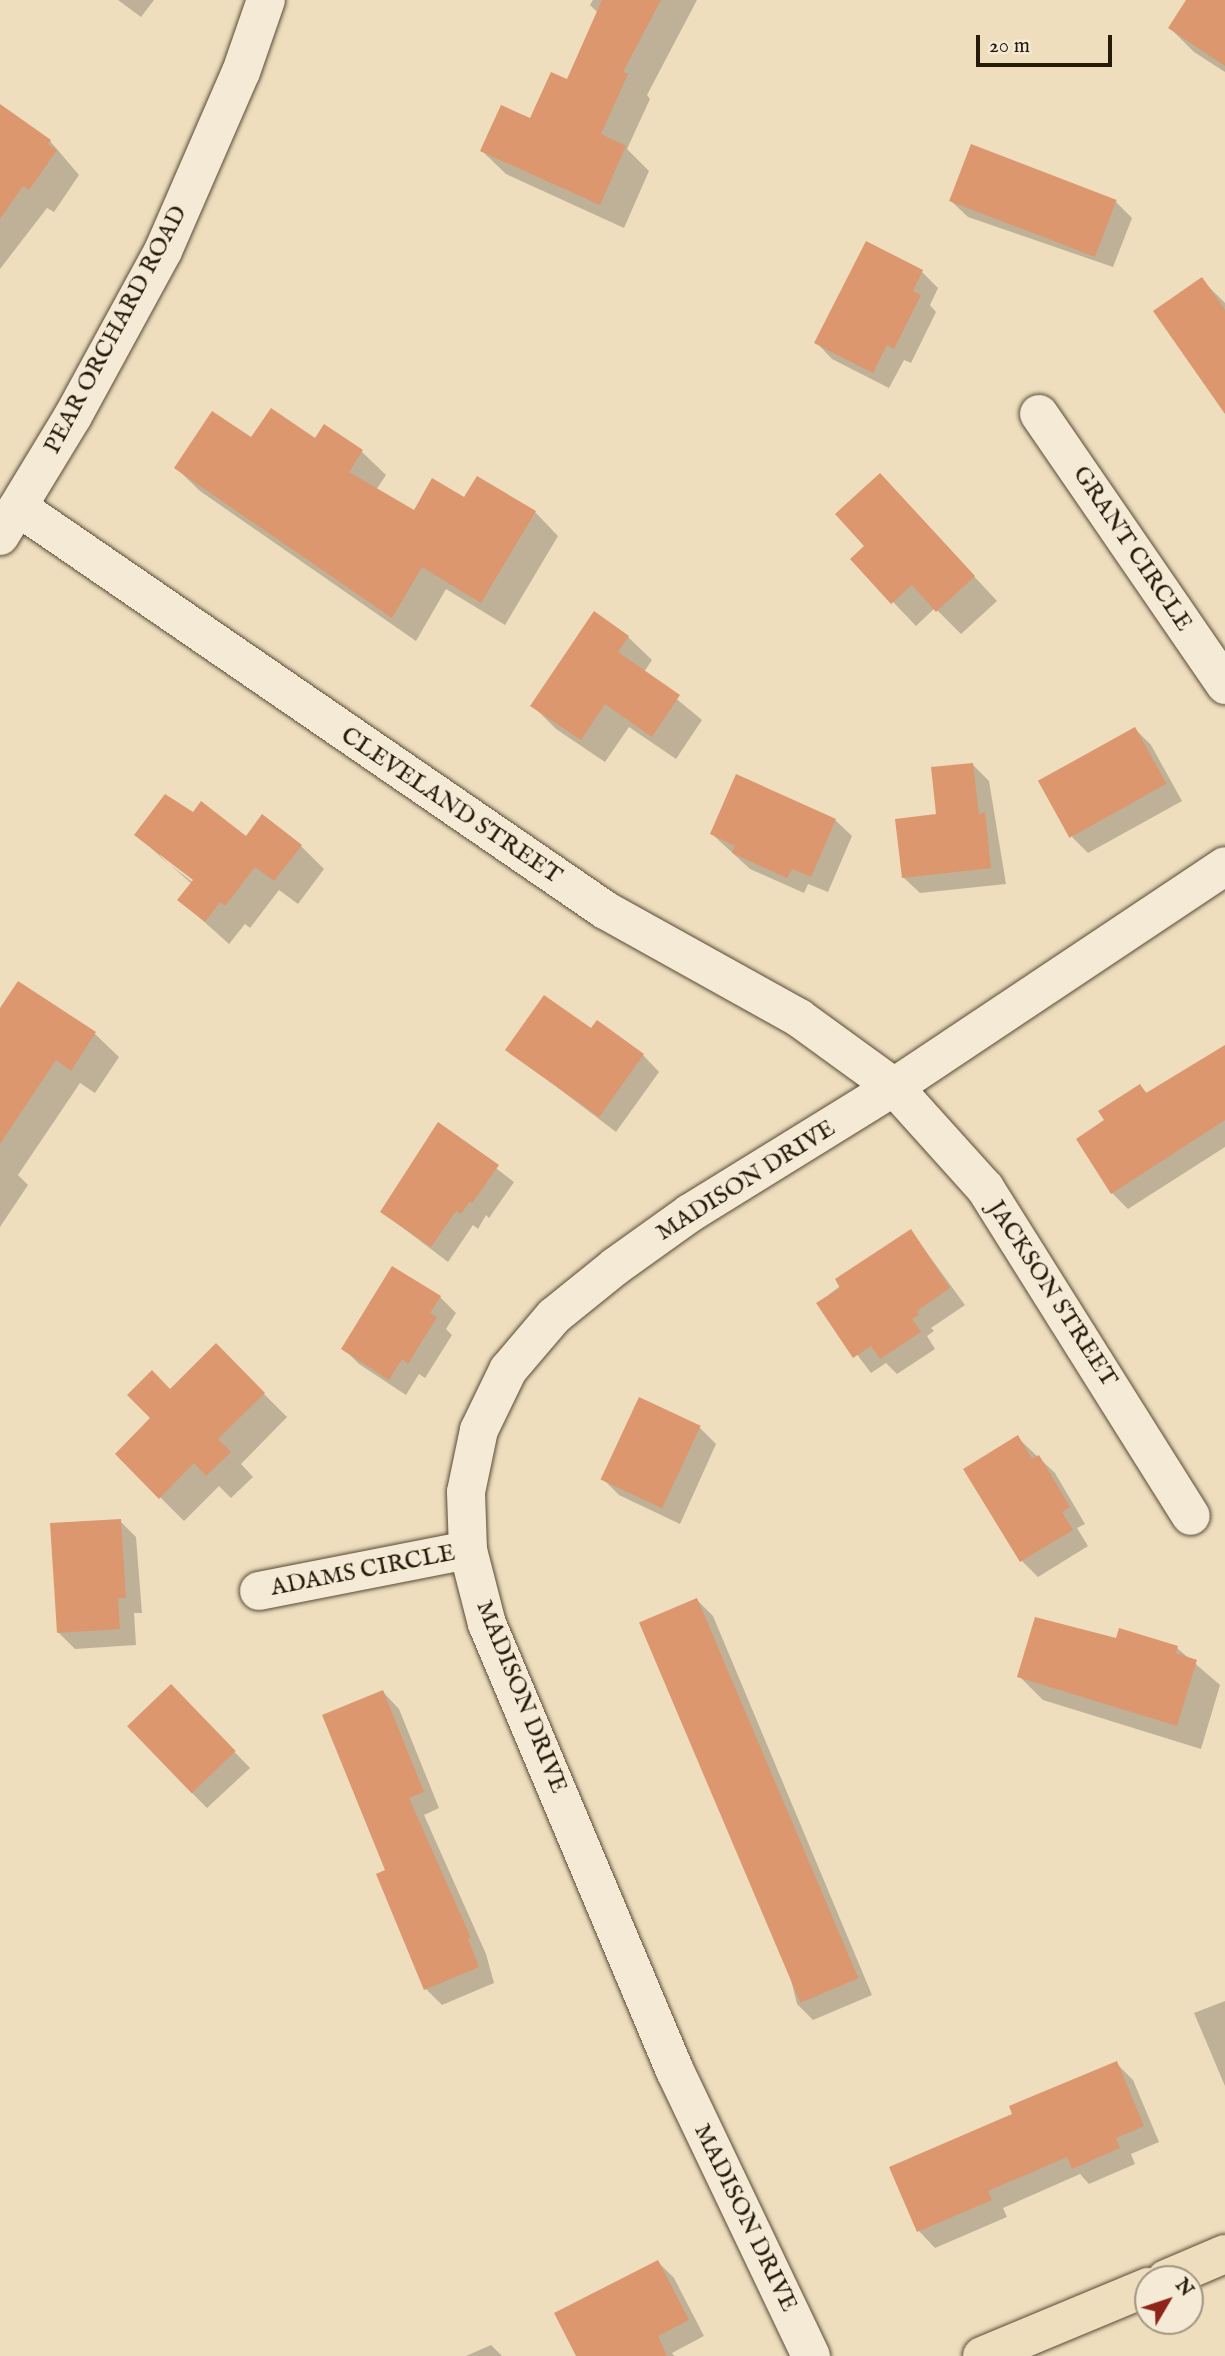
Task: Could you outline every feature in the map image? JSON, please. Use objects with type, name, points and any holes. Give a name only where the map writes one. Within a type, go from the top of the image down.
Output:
[{"type":"main road","points":[[1204,2269],[1222,2264]]},
{"type":"main road","points":[[982,2356],[1134,2293]]},
{"type":"street","name":"PEAR ORCHARD ROAD","points":[[9,522],[163,251],[241,72],[266,0]]},
{"type":"street","name":"GRANT CIRCLE","points":[[1039,414],[1225,685]]},
{"type":"street","name":"CLEVELAND STREET","points":[[9,522],[605,910],[799,1018],[894,1087]]},
{"type":"street","name":"MADISON DRIVE","points":[[811,2356],[675,2071],[487,1624],[468,1550],[466,1492],[479,1430],[508,1370],[554,1316],[690,1213],[894,1087],[1225,866]]},
{"type":"street","name":"JACKSON STREET","points":[[894,1087],[985,1188],[1191,1516]]},
{"type":"street","name":"ADAMS CIRCLE","points":[[259,1591],[468,1550]]},
{"type":"building","points":[[602,0],[661,0],[623,72],[628,74],[601,134],[626,146],[600,205],[480,151],[501,105],[530,118],[551,72],[567,79]]},
{"type":"building","points":[[1186,0],[1225,0],[1225,66],[1168,28]]},
{"type":"building","points":[[0,104],[51,140],[48,144],[57,150],[29,190],[23,186],[0,219]]},
{"type":"building","points":[[971,144],[1117,200],[1095,257],[949,201]]},
{"type":"building","points":[[866,241],[923,270],[913,291],[921,295],[894,349],[887,345],[873,373],[814,343]]},
{"type":"building","points":[[1202,277],[1225,310],[1225,414],[1153,311]]},
{"type":"building","points":[[271,408],[315,438],[324,424],[363,450],[349,472],[414,510],[432,478],[464,497],[477,476],[536,511],[481,603],[422,567],[392,618],[174,468],[212,411],[251,437]]},
{"type":"building","points":[[880,473],[975,576],[936,612],[912,585],[891,604],[850,559],[864,546],[835,514]]},
{"type":"building","points":[[594,611],[629,636],[618,652],[680,695],[652,737],[605,704],[581,740],[530,706]]},
{"type":"building","points":[[1135,727],[1167,784],[1069,838],[1038,781]]},
{"type":"building","points":[[973,763],[979,815],[985,811],[991,868],[902,878],[895,819],[936,814],[931,767]]},
{"type":"building","points":[[736,774],[836,819],[811,877],[792,869],[787,878],[732,853],[735,846],[710,834]]},
{"type":"building","points":[[165,794],[193,812],[201,801],[246,836],[262,814],[302,845],[274,881],[255,867],[225,906],[220,902],[205,922],[177,900],[193,880],[134,835]]},
{"type":"building","points":[[18,981],[96,1032],[71,1071],[56,1060],[0,1144],[0,1008]]},
{"type":"building","points":[[544,995],[591,1028],[597,1020],[644,1054],[599,1117],[505,1050]]},
{"type":"building","points":[[1225,1045],[1225,1120],[1111,1194],[1076,1139],[1104,1120],[1098,1111],[1140,1084],[1146,1093]]},
{"type":"building","points":[[438,1122],[499,1165],[472,1203],[470,1201],[461,1214],[456,1211],[431,1247],[380,1212]]},
{"type":"building","points":[[911,1229],[950,1288],[917,1311],[919,1315],[912,1319],[921,1332],[880,1359],[871,1346],[853,1358],[816,1303],[840,1288],[835,1279]]},
{"type":"building","points":[[392,1266],[441,1296],[430,1313],[437,1317],[408,1364],[402,1359],[389,1380],[341,1349]]},
{"type":"building","points":[[216,1343],[265,1393],[218,1439],[231,1452],[206,1476],[194,1463],[159,1499],[115,1454],[150,1418],[127,1395],[152,1370],[170,1389]]},
{"type":"building","points":[[639,1397],[701,1426],[662,1508],[601,1479]]},
{"type":"building","points":[[1018,1435],[1032,1459],[1039,1455],[1070,1507],[1062,1512],[1073,1530],[1020,1562],[963,1469]]},
{"type":"building","points":[[121,1519],[126,1598],[118,1598],[120,1629],[57,1633],[50,1523]]},
{"type":"building","points":[[697,1598],[858,1978],[800,2003],[639,1623]]},
{"type":"building","points":[[1035,1617],[1116,1638],[1119,1628],[1178,1646],[1176,1653],[1197,1660],[1177,1726],[1017,1677]]},
{"type":"building","points":[[171,1684],[236,1751],[192,1793],[127,1726]]},
{"type":"building","points":[[383,1690],[424,1792],[409,1798],[471,1938],[468,1939],[479,1967],[424,1990],[376,1874],[385,1870],[322,1715]]},
{"type":"building","points":[[1117,2061],[1144,2126],[1116,2138],[1120,2148],[1072,2169],[1067,2157],[988,2191],[992,2200],[917,2232],[889,2167],[1012,2114],[1009,2106]]},
{"type":"building","points":[[658,2260],[689,2320],[658,2336],[667,2356],[576,2356],[554,2313]]}]
